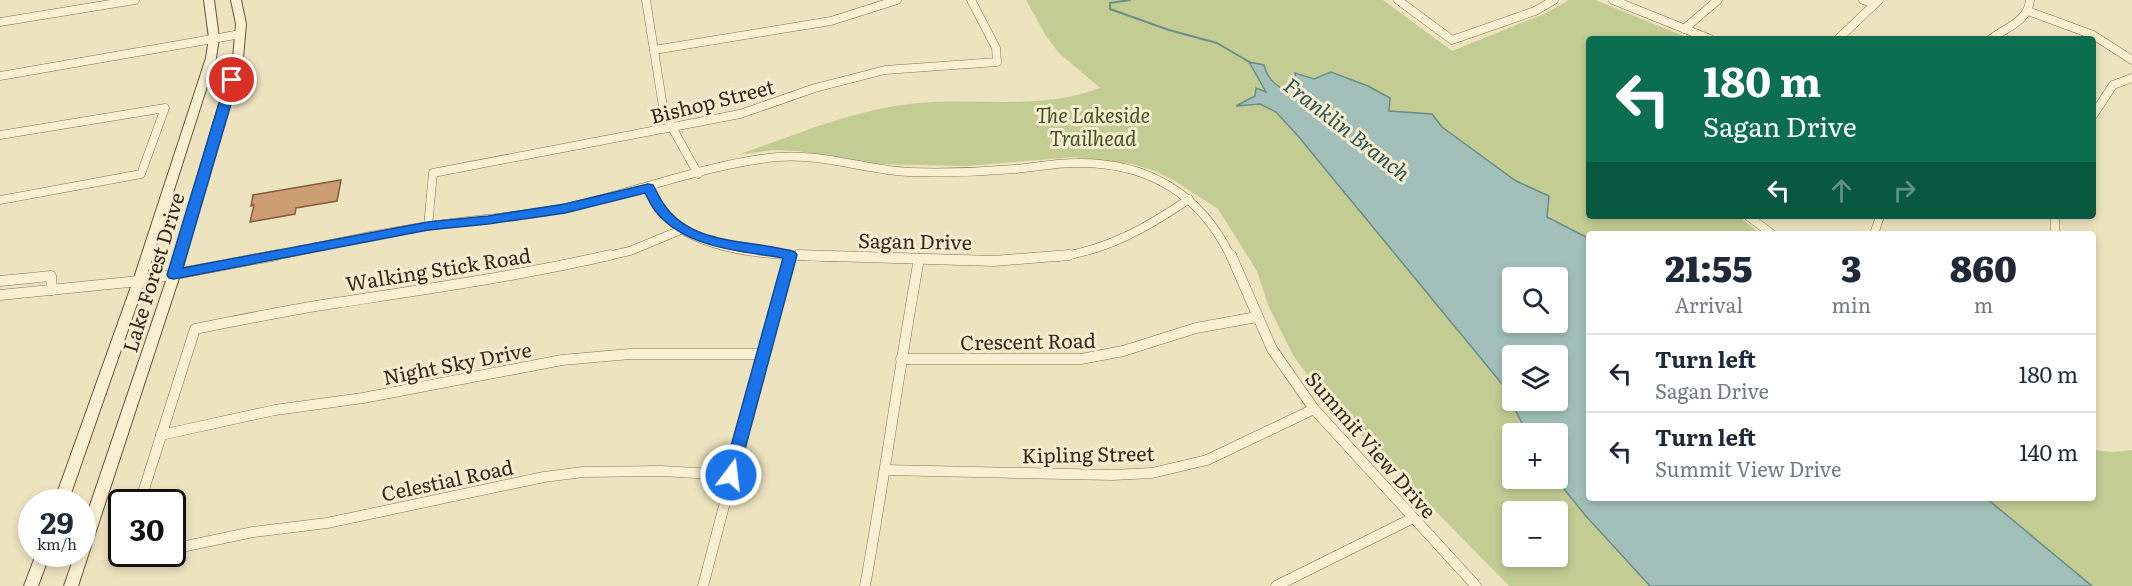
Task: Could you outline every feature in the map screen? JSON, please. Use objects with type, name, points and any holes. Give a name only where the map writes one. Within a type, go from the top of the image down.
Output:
[{"type":"main road","name":"Lake Forest Drive","points":[[67,489],[139,281],[209,66],[214,38],[208,0]]},
{"type":"main road","name":"Lake Forest Drive","points":[[96,511],[174,275],[238,58],[241,34],[236,0]]},
{"type":"main road","points":[[31,586],[38,567]]},
{"type":"main road","name":"Lake Forest Drive","points":[[71,586],[77,567]]},
{"type":"street","points":[[0,22],[135,0]]},
{"type":"street","points":[[646,0],[664,113],[671,129],[699,174]]},
{"type":"street","points":[[654,50],[831,21],[897,0]]},
{"type":"street","name":"Bishop Street","points":[[428,226],[434,173],[740,114],[815,88],[885,70],[998,62],[996,48],[971,0]]},
{"type":"street","points":[[1398,0],[1452,40],[1526,14],[1554,0]]},
{"type":"street","points":[[1612,0],[1702,36]]},
{"type":"street","points":[[1684,29],[1718,0]]},
{"type":"street","points":[[1863,0],[1877,2]]},
{"type":"street","points":[[1995,36],[2019,21],[2028,11],[2030,0]]},
{"type":"street","points":[[1841,36],[1877,2]]},
{"type":"street","points":[[2028,11],[2095,36]]},
{"type":"street","points":[[0,76],[138,54],[241,34]]},
{"type":"street","points":[[2096,37],[2132,60]]},
{"type":"street","points":[[2096,111],[2113,85],[2132,78]]},
{"type":"street","points":[[0,135],[165,108],[141,174],[0,200]]},
{"type":"street","name":"Summit View Drive","points":[[0,295],[139,281],[428,226],[488,220],[565,208],[742,163],[782,157],[819,159],[862,167],[920,172],[1013,169],[1064,163],[1100,164],[1136,172],[1164,184],[1189,199],[1208,219],[1225,246],[1274,351],[1314,409],[1476,586]]},
{"type":"street","name":"Sagan Drive","points":[[648,188],[661,210],[683,229],[724,244],[790,255],[919,259],[1032,260],[1091,251],[1120,243],[1148,228],[1189,199]]},
{"type":"street","points":[[1752,219],[1768,231]]},
{"type":"street","name":"Walking Stick Road","points":[[161,435],[195,329],[333,303],[418,292],[561,266],[630,250],[683,229]]},
{"type":"street","points":[[703,586],[790,255]]},
{"type":"street","points":[[865,586],[886,470],[901,358],[919,259]]},
{"type":"street","points":[[0,281],[51,276],[52,290]]},
{"type":"street","name":"Crescent Road","points":[[901,358],[1081,359],[1108,356],[1135,350],[1208,325],[1257,317]]},
{"type":"street","name":"Night Sky Drive","points":[[161,435],[275,410],[363,398],[597,355],[764,354]]},
{"type":"street","name":"Kipling Street","points":[[886,470],[1112,475],[1152,473],[1207,460],[1314,409]]},
{"type":"street","points":[[144,489],[161,435]]},
{"type":"street","name":"Celestial Road","points":[[186,546],[253,532],[327,523],[532,480],[582,472],[661,471],[731,475]]},
{"type":"street","points":[[1276,586],[1413,518]]},
{"type":"green space","name":"The Lakeside Trailhead","points":[[1026,0],[1383,0],[1452,51],[1546,13],[1569,0],[1595,0],[1684,36],[1586,36],[1586,219],[1742,219],[1757,231],[1586,231],[1586,237],[1547,217],[1548,196],[1516,181],[1442,127],[1432,114],[1388,111],[1314,79],[1295,74],[1296,80],[1284,90],[1266,73],[1256,75],[1267,92],[1238,105],[1260,104],[1276,112],[1502,384],[1502,411],[1516,411],[1522,423],[1502,423],[1502,489],[1564,489],[1650,586],[1509,586],[1320,393],[1293,355],[1268,305],[1257,271],[1218,209],[1155,171],[1132,164],[1075,157],[965,166],[876,164],[798,151],[773,150],[737,155],[822,125],[887,107],[933,102],[1052,100],[1100,88],[1059,53],[1046,36]]},
{"type":"green space","points":[[2096,450],[2113,452],[2132,450],[2132,586],[2092,586],[1990,501],[2096,501]]},
{"type":"water","points":[[1249,62],[1264,65],[1271,79],[1284,90],[1296,80],[1295,73],[1314,79],[1331,72],[1368,86],[1390,98],[1389,111],[1432,114],[1442,127],[1516,181],[1549,196],[1547,217],[1586,237],[1586,501],[1990,501],[2092,586],[1650,586],[1564,489],[1568,489],[1568,423],[1522,423],[1516,411],[1568,411],[1568,345],[1502,345],[1502,384],[1276,112],[1260,104],[1236,106],[1255,96],[1256,88],[1266,92]]},
{"type":"building","points":[[341,180],[337,201],[296,208],[295,214],[250,222],[254,205],[251,206],[253,195]]},
{"type":"waterway","name":"Franklin Branch","points":[[1130,0],[1110,3],[1110,9],[1169,30],[1217,43],[1251,63]]},
{"type":"route","points":[[232,80],[174,275],[428,226],[488,220],[565,208],[648,188],[661,210],[671,220],[683,229],[704,239],[744,249],[790,255],[731,475]]}]
